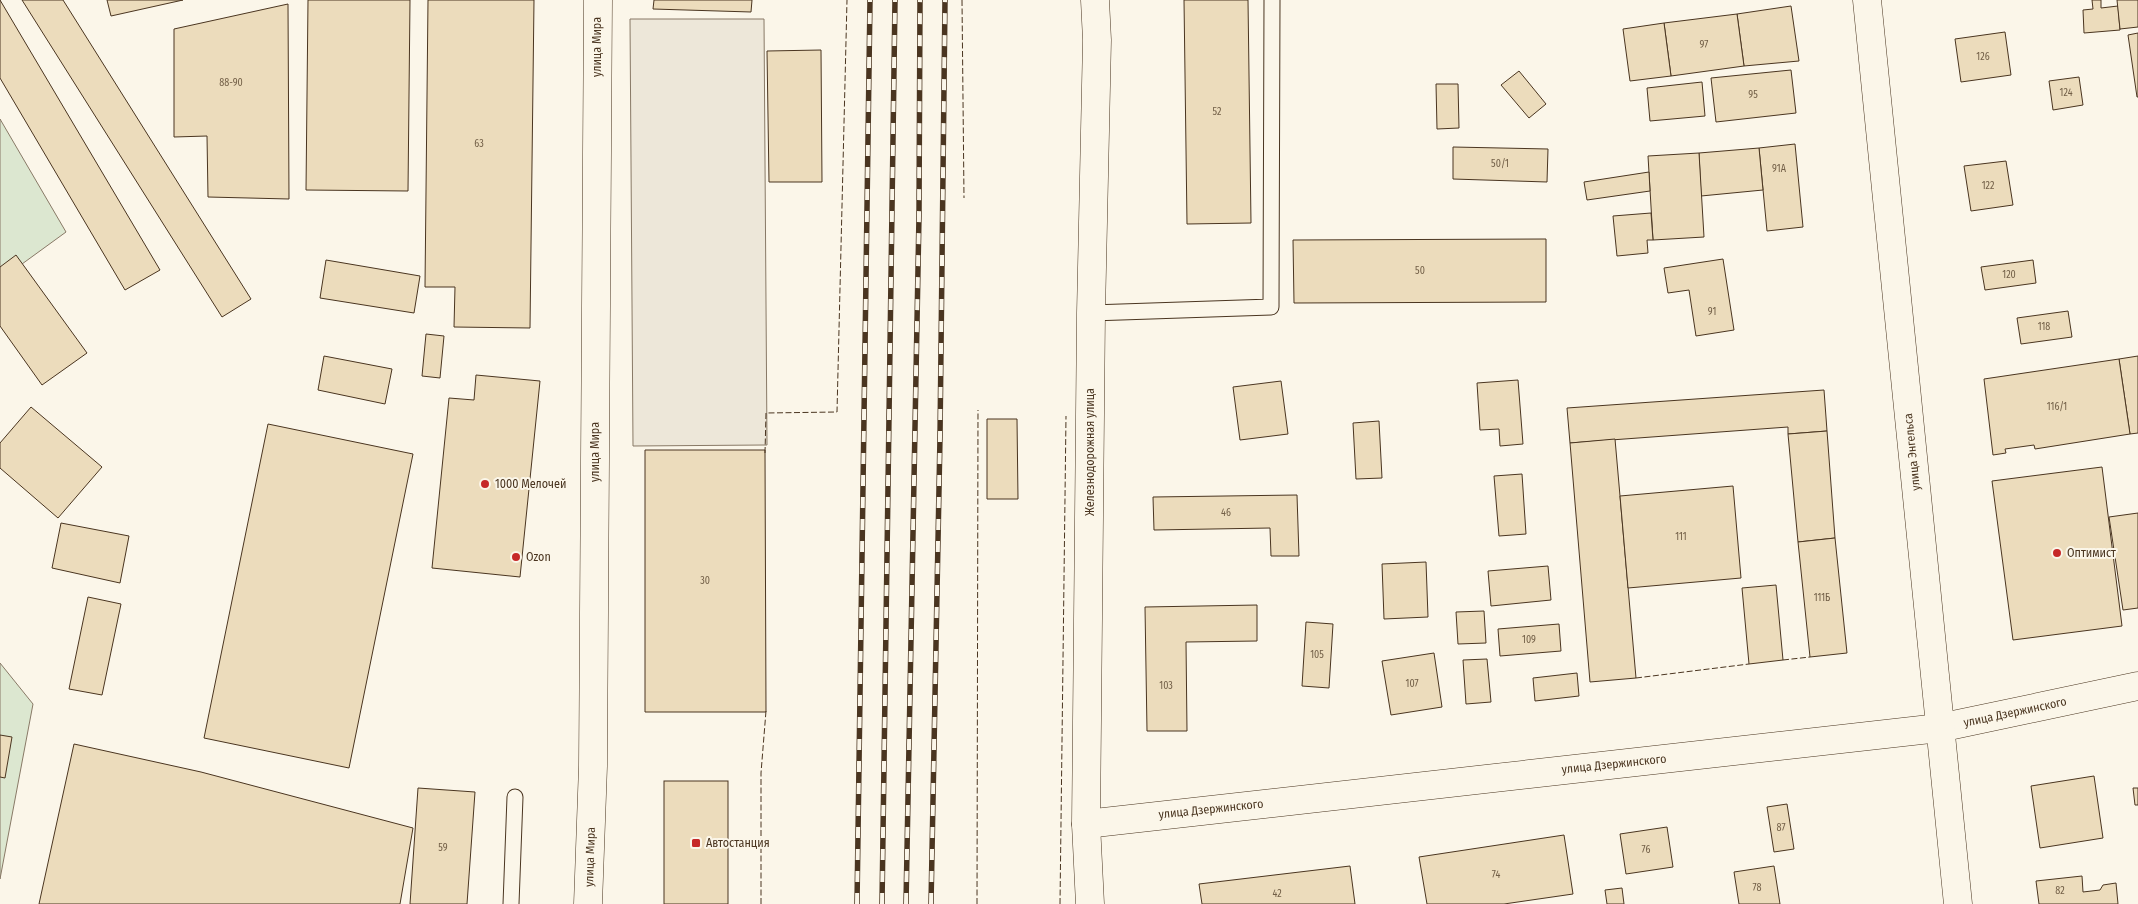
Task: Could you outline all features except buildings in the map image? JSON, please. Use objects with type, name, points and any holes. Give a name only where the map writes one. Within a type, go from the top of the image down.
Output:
[{"type":"street","name":"улица Мира","points":[[588,904],[593,756],[598,0]]},
{"type":"street","name":"Железнодорожная улица","points":[[1090,904],[1086,824],[1091,313],[1097,40],[1095,0]]},
{"type":"street","name":"улица Энгельса","points":[[1867,0],[1958,904]]},
{"type":"street","name":"улица Дзержинского","points":[[1086,824],[1939,728],[2138,686]]},
{"type":"lane","points":[[1091,313],[1271,307],[1272,0]]},
{"type":"lane","points":[[511,904],[515,797]]},
{"type":"green space","points":[[0,119],[66,232],[0,280]]},
{"type":"green space","points":[[0,663],[33,704],[0,879]]},
{"type":"shaded area","points":[[630,19],[764,19],[767,445],[633,446]]},
{"type":"railway","points":[[857,904],[870,0]]},
{"type":"railway","points":[[882,904],[895,0]]},
{"type":"railway","points":[[906,904],[919,216],[920,0]]},
{"type":"railway","points":[[931,904],[940,437],[945,0]]},
{"type":"fence","points":[[765,453],[766,413],[837,412],[847,0]]},
{"type":"fence","points":[[962,0],[964,198]]},
{"type":"fence","points":[[977,904],[978,410]]},
{"type":"fence","points":[[1060,904],[1066,416]]},
{"type":"fence","points":[[1783,660],[1810,657]]},
{"type":"fence","points":[[1636,678],[1749,664]]},
{"type":"fence","points":[[761,904],[761,773],[766,711]]},
{"type":"place","name":"1000 Мелочей","points":[[485,484]]},
{"type":"place","name":"Оптимист","points":[[2057,553]]},
{"type":"place","name":"Ozon","points":[[516,557]]},
{"type":"place","name":"Автостанция","points":[[696,843]]}]
